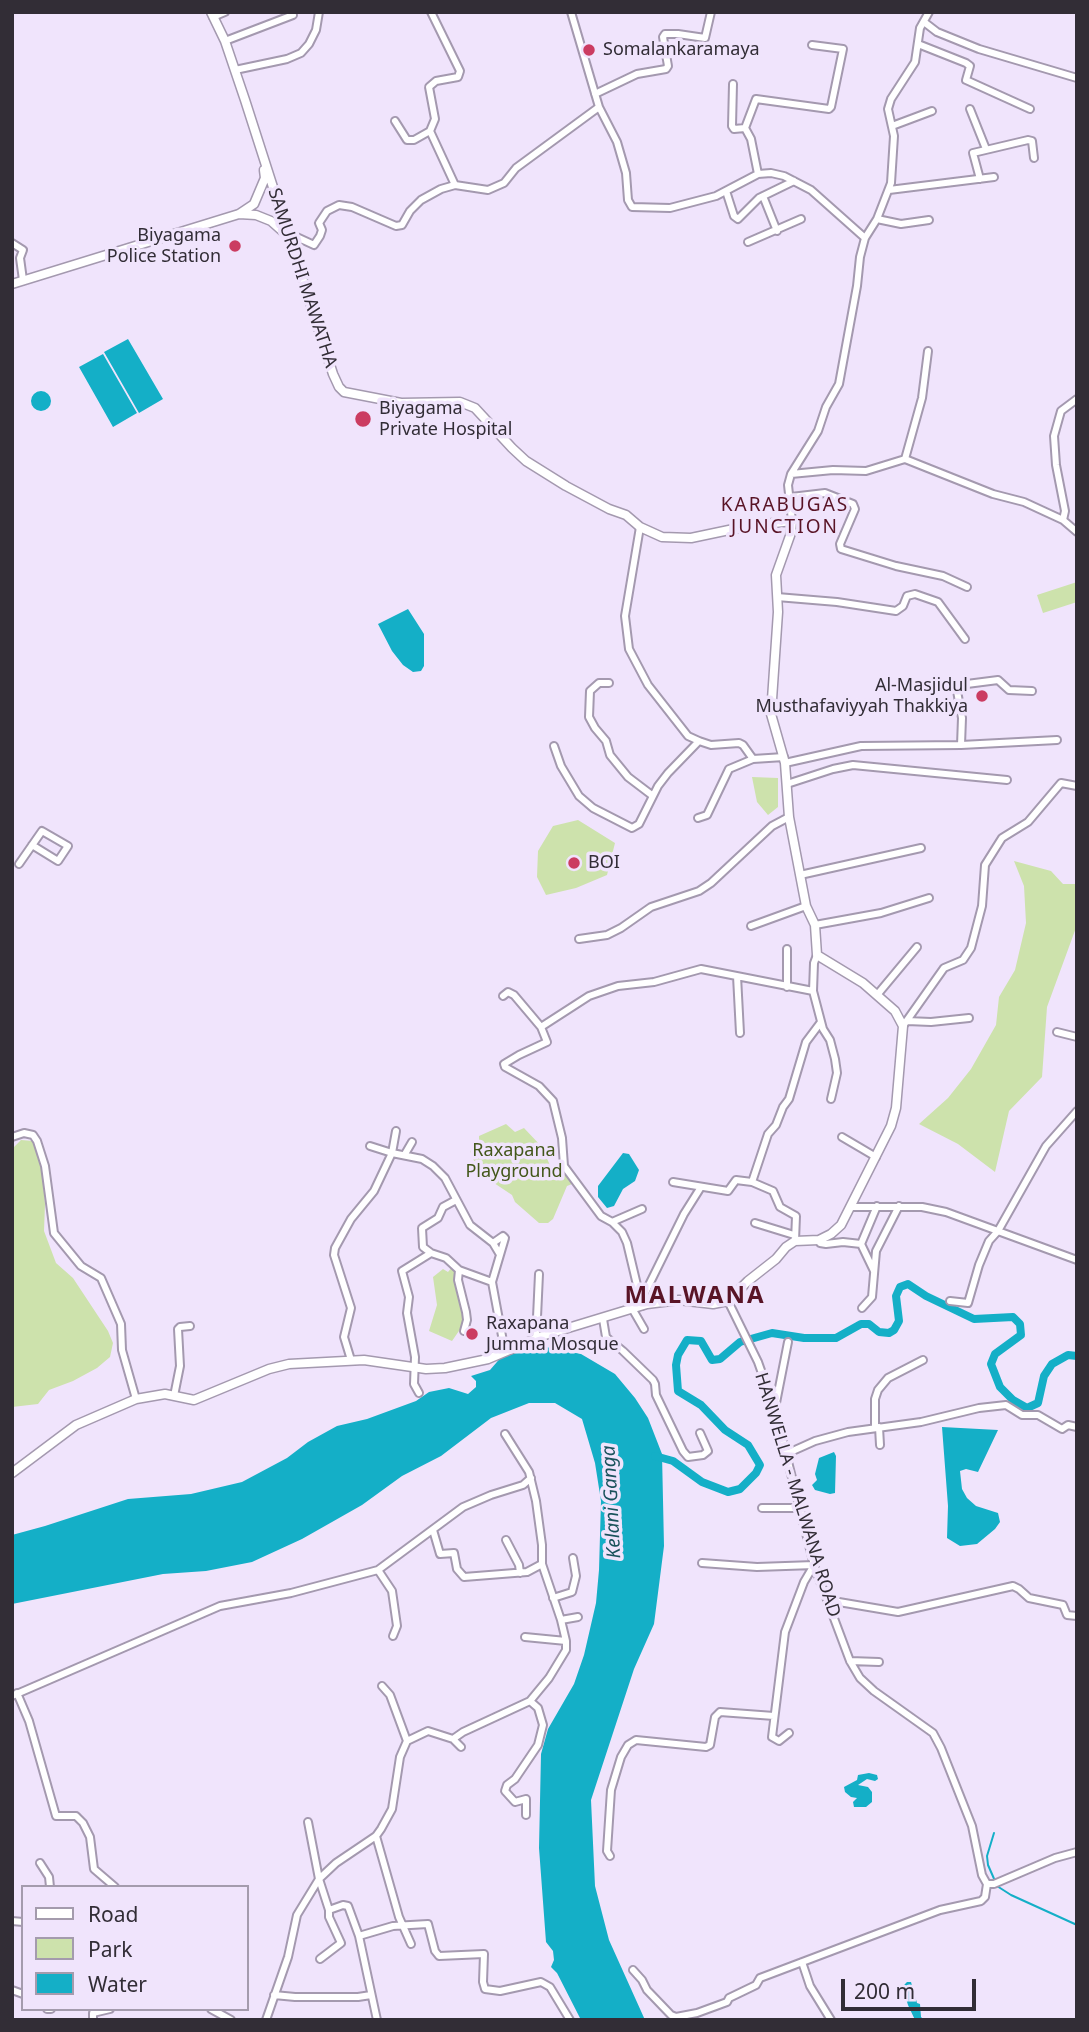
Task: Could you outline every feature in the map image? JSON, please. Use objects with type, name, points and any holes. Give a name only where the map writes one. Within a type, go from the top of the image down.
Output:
[{"type":"main road","name":"SAMURDHI MAWATHA","points":[[212,15],[235,70],[332,374],[344,392],[401,403],[460,402],[475,408],[526,461],[566,486],[626,515],[640,527],[663,537],[691,538],[748,526],[792,521]]},
{"type":"main road","points":[[12,284],[239,214],[254,204],[265,178],[261,148]]},
{"type":"main road","points":[[239,214],[256,215],[271,221],[289,235]]},
{"type":"main road","points":[[12,1473],[68,1430],[136,1399],[165,1394],[198,1399],[281,1366],[374,1360],[433,1369],[446,1368],[488,1359],[536,1339],[639,1305],[679,1300],[713,1304],[728,1301],[794,1238],[819,1240],[831,1234],[841,1224],[891,1126],[896,1108],[905,1023],[863,983],[817,955],[814,925],[806,906],[789,817],[785,760],[771,714],[776,654],[776,568],[791,533],[792,521]]},
{"type":"street","points":[[212,15],[225,12]]},
{"type":"street","points":[[235,70],[287,59],[301,53],[310,44],[319,12]]},
{"type":"street","points":[[395,121],[407,140],[414,140],[430,131],[435,119],[429,87],[436,81],[458,77],[460,73],[431,12]]},
{"type":"street","points":[[571,12],[599,107],[617,142],[626,173],[628,200],[632,207],[670,208],[726,191],[758,174],[771,173],[794,181],[825,201],[865,238]]},
{"type":"street","points":[[595,94],[636,74],[666,69],[665,34],[705,38],[710,12]]},
{"type":"street","points":[[792,521],[788,485],[791,474],[818,431],[826,407],[839,384],[865,238],[877,219],[889,190],[894,136],[888,109],[891,99],[915,62],[920,28],[929,12]]},
{"type":"street","points":[[225,41],[293,15]]},
{"type":"street","points":[[924,22],[937,32],[979,49],[1077,78]]},
{"type":"street","points":[[918,44],[966,63],[970,66],[966,80],[1030,109]]},
{"type":"street","points":[[758,174],[751,139],[745,128],[756,99],[829,109],[831,107],[843,49],[812,45]]},
{"type":"street","points":[[733,84],[733,126],[734,129],[745,128]]},
{"type":"street","points":[[289,235],[314,245],[322,230],[319,223],[327,211],[339,205],[352,207],[396,226],[402,225],[410,211],[421,200],[455,185],[488,190],[504,183],[516,168],[599,107]]},
{"type":"street","points":[[970,109],[986,149]]},
{"type":"street","points":[[892,126],[933,111]]},
{"type":"street","points":[[430,131],[455,185]]},
{"type":"street","points":[[980,179],[973,153],[1028,140],[1032,141],[1034,158]]},
{"type":"street","points":[[889,190],[994,177]]},
{"type":"street","points":[[726,191],[736,218],[763,196],[794,181]]},
{"type":"street","points":[[763,196],[777,230]]},
{"type":"street","points":[[748,242],[801,219]]},
{"type":"street","points":[[877,219],[901,224],[929,220]]},
{"type":"street","points":[[12,243],[23,250],[20,258],[23,280]]},
{"type":"street","points":[[905,458],[925,384],[928,351]]},
{"type":"street","points":[[1063,520],[1065,511],[1056,465],[1054,436],[1061,411],[1077,399]]},
{"type":"street","points":[[791,474],[833,470],[866,471],[905,458],[993,494],[1024,502],[1063,520],[1077,532]]},
{"type":"street","points":[[791,497],[825,493],[853,504],[855,509],[840,544],[841,549],[896,566],[943,576],[967,587]]},
{"type":"street","points":[[640,527],[625,616],[629,649],[648,685],[688,736],[710,745],[739,743],[753,759]]},
{"type":"street","points":[[777,597],[896,611],[903,606],[908,596],[915,594],[938,602],[965,639]]},
{"type":"street","points":[[961,745],[962,718],[957,691],[959,685],[998,680],[1009,690],[1032,691]]},
{"type":"street","points":[[609,683],[599,683],[590,691],[590,717],[595,729],[606,741],[610,755],[628,777],[653,796]]},
{"type":"street","points":[[698,818],[706,815],[729,769],[753,759],[785,760],[861,746],[1057,740]]},
{"type":"street","points":[[554,746],[561,766],[579,796],[593,808],[632,828],[639,824],[668,773],[699,741]]},
{"type":"street","points":[[788,785],[853,765],[1007,780]]},
{"type":"street","points":[[905,1023],[944,968],[963,960],[971,948],[982,906],[985,865],[1002,838],[1028,822],[1061,783],[1077,786]]},
{"type":"street","points":[[579,939],[607,935],[651,907],[699,891],[772,827],[789,817]]},
{"type":"street","points":[[19,864],[32,845],[42,831],[68,846],[58,861],[32,845]]},
{"type":"street","points":[[800,875],[921,848]]},
{"type":"street","points":[[814,925],[881,913],[929,898]]},
{"type":"street","points":[[751,926],[806,906]]},
{"type":"street","points":[[877,995],[917,947]]},
{"type":"street","points":[[786,949],[787,988]]},
{"type":"street","points":[[817,955],[814,962],[813,991],[837,1073],[831,1099]]},
{"type":"street","points":[[541,1027],[589,996],[618,986],[654,982],[701,969],[813,991]]},
{"type":"street","points":[[737,976],[740,1033]]},
{"type":"street","points":[[503,996],[508,992],[514,995],[547,1038],[545,1044],[519,1055],[504,1064],[505,1067],[550,1095],[562,1138],[564,1166],[601,1216],[612,1222],[627,1242],[644,1329]]},
{"type":"street","points":[[905,1023],[969,1018]]},
{"type":"street","points":[[752,1182],[768,1134],[776,1125],[789,1099],[806,1042],[821,1022]]},
{"type":"street","points":[[1057,1032],[1077,1037]]},
{"type":"street","points":[[950,1301],[968,1303],[989,1241],[998,1231],[1046,1146],[1077,1111]]},
{"type":"street","points":[[351,1360],[344,1337],[351,1308],[334,1255],[335,1248],[351,1219],[374,1191],[392,1153],[396,1131]]},
{"type":"street","points":[[12,1137],[24,1133],[33,1135],[37,1141],[45,1167],[54,1233],[81,1266],[101,1278],[121,1324],[122,1350],[136,1399]]},
{"type":"street","points":[[842,1137],[876,1157]]},
{"type":"street","points":[[405,1154],[412,1142]]},
{"type":"street","points":[[370,1146],[422,1159],[433,1166],[445,1178],[470,1225],[493,1243],[499,1253]]},
{"type":"street","points":[[673,1182],[728,1191],[736,1180],[752,1182],[773,1191],[780,1207],[796,1216],[794,1238],[755,1223]]},
{"type":"street","points":[[639,1305],[684,1213],[701,1187]]},
{"type":"street","points":[[456,1200],[443,1207],[438,1218],[422,1228],[423,1247],[446,1258],[459,1270],[492,1282]]},
{"type":"street","points":[[874,1272],[861,1244],[877,1206]]},
{"type":"street","points":[[862,1308],[872,1297],[876,1251],[899,1206]]},
{"type":"street","points":[[851,1207],[922,1207],[946,1212],[1077,1260]]},
{"type":"street","points":[[612,1222],[642,1209]]},
{"type":"street","points":[[493,1243],[504,1236],[503,1249],[499,1253],[492,1282],[505,1352]]},
{"type":"street","points":[[819,1240],[820,1243],[826,1244],[861,1244]]},
{"type":"street","points":[[419,1393],[414,1384],[415,1367],[407,1313],[409,1297],[402,1271],[431,1253]]},
{"type":"street","points":[[459,1270],[458,1280],[467,1311],[464,1331]]},
{"type":"street","points":[[536,1339],[539,1274]]},
{"type":"street","name":"HANWELLA - MALWANA ROAD","points":[[728,1301],[744,1332],[775,1409],[814,1565],[850,1661],[860,1678],[874,1691],[933,1733],[972,1826],[982,1875],[994,1883]]},
{"type":"street","points":[[603,1319],[606,1337],[653,1380],[656,1395],[688,1457],[702,1455],[708,1451],[700,1433]]},
{"type":"street","points":[[174,1396],[180,1366],[178,1329],[180,1326],[190,1326]]},
{"type":"street","points":[[775,1409],[788,1342]]},
{"type":"street","points":[[880,1445],[875,1399],[878,1390],[888,1378],[923,1360]]},
{"type":"street","points":[[786,1454],[815,1441],[877,1427],[921,1422],[979,1408],[1006,1405],[1022,1415],[1038,1415],[1062,1429],[1068,1425],[1077,1427]]},
{"type":"street","points":[[453,1739],[530,1701],[566,1650],[561,1620],[541,1564],[542,1545],[531,1478],[505,1434]]},
{"type":"street","points":[[113,1885],[94,1869],[90,1837],[83,1823],[76,1816],[56,1816],[29,1721],[15,1695],[220,1606],[291,1593],[378,1570],[463,1507],[523,1485],[531,1478]]},
{"type":"street","points":[[762,1508],[799,1508]]},
{"type":"street","points":[[433,1530],[440,1555],[454,1553],[457,1569],[464,1577],[520,1573],[531,1571],[541,1564]]},
{"type":"street","points":[[506,1540],[519,1565],[520,1573]]},
{"type":"street","points":[[553,1598],[572,1592],[576,1576],[573,1558]]},
{"type":"street","points":[[702,1563],[757,1567],[814,1565]]},
{"type":"street","points":[[789,1733],[779,1741],[774,1740],[774,1716],[785,1632],[804,1581],[814,1565]]},
{"type":"street","points":[[378,1570],[392,1591],[397,1626],[393,1636]]},
{"type":"street","points":[[827,1600],[898,1612],[1013,1587],[1029,1598],[1063,1605],[1067,1615],[1077,1616]]},
{"type":"street","points":[[561,1620],[578,1616]]},
{"type":"street","points":[[525,1637],[566,1642]]},
{"type":"street","points":[[850,1661],[879,1662]]},
{"type":"street","points":[[383,1686],[390,1695],[407,1741]]},
{"type":"street","points":[[526,1815],[526,1799],[515,1802],[505,1791],[538,1745],[543,1726],[538,1709],[530,1701]]},
{"type":"street","points":[[610,1856],[607,1851],[611,1790],[621,1757],[628,1745],[636,1740],[706,1747],[710,1745],[715,1717],[720,1712],[774,1716]]},
{"type":"street","points":[[266,2020],[288,1956],[298,1915],[319,1879],[336,1863],[376,1836],[392,1809],[400,1757],[407,1741],[428,1731],[453,1739],[461,1747]]},
{"type":"street","points":[[308,1822],[319,1879],[330,1910],[329,1917],[341,1943],[320,1959]]},
{"type":"street","points":[[376,1836],[402,1925],[411,1944]]},
{"type":"street","points":[[633,1970],[647,1990],[671,2015],[676,2017],[697,2013],[727,2002],[729,1998],[756,1985],[760,1978],[940,1910],[981,1901],[994,1883],[1077,1852]]},
{"type":"street","points":[[40,1863],[49,1877],[50,1885]]},
{"type":"street","points":[[330,1910],[348,1906],[359,1936],[377,2020]]},
{"type":"street","points":[[359,1936],[402,1925],[428,1923],[435,1951],[439,1956],[484,1954],[485,1989],[500,1991],[537,1982],[551,1987],[570,2020]]},
{"type":"street","points":[[802,1962],[810,1986],[831,2020]]},
{"type":"street","points":[[274,1995],[358,1997],[371,1994]]},
{"type":"street","points":[[215,2011],[232,2020]]},
{"type":"green space","points":[[1077,582],[1077,602],[1043,613],[1037,595]]},
{"type":"green space","points":[[752,777],[778,778],[778,807],[768,815],[757,802]]},
{"type":"green space","name":"BOI","points":[[578,820],[615,843],[607,875],[576,888],[546,895],[537,877],[538,851],[553,826]]},
{"type":"green space","points":[[1014,861],[1051,871],[1063,884],[1077,884],[1077,925],[1047,1007],[1042,1077],[1009,1111],[995,1172],[958,1144],[919,1124],[948,1098],[971,1069],[996,1025],[999,997],[1015,970],[1026,923],[1024,886]]},
{"type":"green space","name":"Raxapana Playground","points":[[506,1124],[515,1132],[524,1128],[542,1147],[552,1170],[561,1168],[572,1184],[567,1186],[553,1219],[548,1223],[539,1223],[515,1202],[512,1195],[482,1175],[473,1159],[470,1151],[479,1145],[479,1136]]},
{"type":"green space","points":[[21,1140],[33,1141],[41,1159],[45,1204],[44,1231],[56,1263],[73,1278],[113,1343],[110,1357],[97,1368],[49,1390],[38,1404],[12,1407],[12,1149]]},
{"type":"green space","points":[[452,1267],[457,1272],[454,1280],[463,1318],[461,1328],[452,1341],[429,1331],[437,1305],[433,1277],[443,1269],[448,1272]]},
{"type":"water","points":[[128,339],[163,399],[139,413],[104,352]]},
{"type":"water","points":[[103,354],[137,413],[113,427],[79,367]]},
{"type":"water","points":[[37,391],[45,391],[51,401],[45,411],[37,411],[31,405],[31,397]]},
{"type":"water","points":[[408,609],[424,634],[424,666],[421,671],[413,672],[403,665],[392,651],[378,624]]},
{"type":"water","points":[[623,1153],[629,1154],[639,1170],[635,1181],[623,1189],[614,1206],[607,1208],[598,1197],[598,1186]]},
{"type":"water","name":"Kelani Ganga","points":[[536,1345],[581,1354],[615,1374],[648,1418],[662,1454],[664,1546],[654,1624],[634,1669],[591,1800],[595,1886],[609,1940],[645,2020],[581,2020],[557,1973],[551,1967],[554,1960],[553,1951],[546,1942],[539,1848],[541,1754],[548,1729],[574,1684],[584,1655],[596,1603],[599,1570],[601,1501],[595,1463],[582,1419],[555,1403],[529,1403],[491,1418],[441,1456],[402,1476],[362,1505],[302,1539],[252,1562],[206,1571],[163,1574],[12,1604],[12,1535],[128,1499],[191,1494],[242,1482],[287,1458],[308,1442],[337,1426],[367,1419],[416,1401],[429,1392],[449,1388],[468,1394],[476,1387],[476,1381],[471,1376],[490,1370],[503,1355]]},
{"type":"water","points":[[942,1427],[998,1430],[978,1472],[966,1469],[960,1471],[962,1489],[967,1498],[976,1506],[998,1513],[1000,1522],[977,1544],[960,1546],[947,1538],[948,1506]]},
{"type":"water","points":[[834,1452],[835,1493],[815,1490],[812,1485],[817,1480],[815,1474],[819,1458]]},
{"type":"water","points":[[858,1775],[877,1775],[878,1779],[867,1779],[858,1785],[868,1787],[872,1792],[872,1802],[866,1807],[854,1807],[853,1802],[857,1798],[845,1792],[844,1787],[857,1780]]},
{"type":"water","points":[[907,1982],[911,1982],[924,2020],[915,2020],[908,2005],[904,1992]]},
{"type":"waterway","points":[[655,1456],[673,1461],[702,1482],[728,1492],[740,1489],[760,1465],[748,1445],[725,1430],[701,1405],[678,1391],[676,1365],[678,1355],[687,1340],[701,1341],[712,1360],[720,1359],[740,1342],[772,1333],[804,1338],[836,1338],[861,1324],[869,1324],[879,1332],[889,1333],[899,1321],[896,1296],[900,1287],[908,1284],[926,1296],[974,1319],[1013,1317],[1020,1324],[1021,1335],[995,1354],[991,1364],[1000,1387],[1013,1400],[1027,1408],[1038,1403],[1044,1376],[1052,1364],[1068,1355],[1077,1356]]},
{"type":"waterway","points":[[994,1833],[987,1856],[995,1881]]},
{"type":"waterway","points":[[997,1886],[1077,1925]]},
{"type":"place","name":"Somalankaramaya","points":[[589,50]]},
{"type":"place","name":"Biyagama Police Station","points":[[235,246]]},
{"type":"place","name":"Biyagama Private Hospital","points":[[363,419]]},
{"type":"place","name":"Al-Masjidul Musthafaviyyah Thakkiya","points":[[982,696]]},
{"type":"place","name":"BOI","points":[[574,863]]},
{"type":"place","name":"Raxapana Jumma Mosque","points":[[472,1334]]},
{"type":"district","name":"KARABUGAS JUNCTION","points":[[785,517]]},
{"type":"district","name":"MALWANA","points":[[695,1296]]}]
